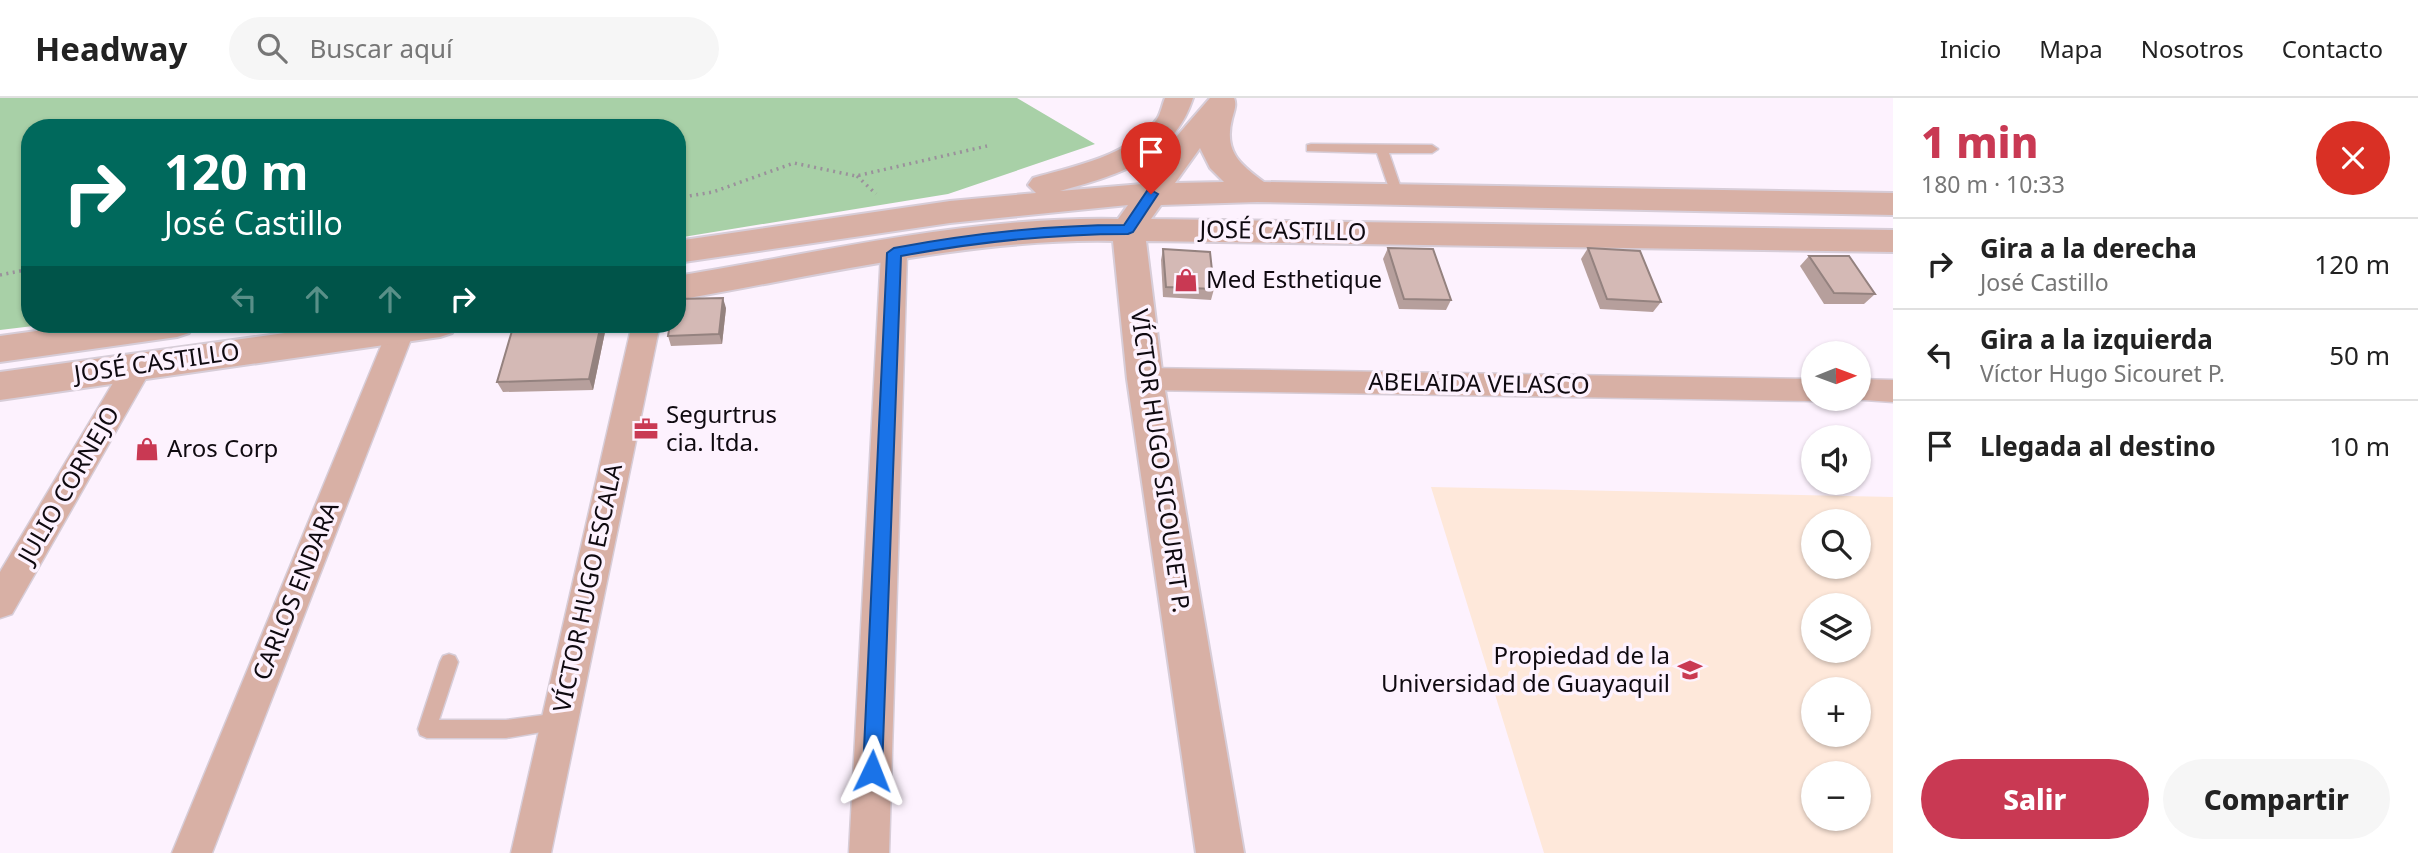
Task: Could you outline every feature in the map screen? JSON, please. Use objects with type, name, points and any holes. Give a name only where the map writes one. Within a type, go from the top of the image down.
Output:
[{"type":"street","points":[[950,212],[1094,171],[1135,151],[1145,146],[1170,122],[1179,98]]},
{"type":"street","points":[[1226,100],[1213,137],[1219,157],[1233,174],[1257,192]]},
{"type":"street","points":[[1128,229],[1181,151],[1226,100]]},
{"type":"street","name":"JOSÉ CASTILLO","points":[[686,251],[950,212],[1151,194],[1257,192],[1893,204]]},
{"type":"street","name":"JOSÉ CASTILLO","points":[[686,287],[965,239],[1076,229],[1893,241]]},
{"type":"street","name":"VÍCTOR HUGO SICOURET P.","points":[[1128,229],[1145,379],[1220,853]]},
{"type":"street","points":[[869,853],[894,253]]},
{"type":"street","name":"JOSÉ CASTILLO","points":[[0,349],[113,333]]},
{"type":"street","name":"JOSÉ CASTILLO","points":[[0,386],[379,333]]},
{"type":"street","name":"CARLOS ENDARA","points":[[192,853],[400,333]]},
{"type":"street","name":"VÍCTOR HUGO ESCALA","points":[[531,853],[644,333]]},
{"type":"street","name":"JULIO CORNEJO","points":[[0,603],[138,366]]},
{"type":"street","name":"ABELAIDA VELASCO","points":[[1145,379],[1801,390]]},
{"type":"street","points":[[1871,390],[1893,391]]},
{"type":"lane","points":[[1311,148],[1432,149]]},
{"type":"lane","points":[[1382,149],[1397,194]]},
{"type":"lane","points":[[449,662],[428,729],[506,729],[559,722]]},
{"type":"path","points":[[686,196],[713,192],[794,163],[856,176],[987,146]]},
{"type":"path","points":[[0,275],[21,271]]},
{"type":"shaded area","name":"Propiedad de la Universidad de Guayaquil","points":[[1431,487],[1893,497],[1893,853],[1544,853]]},
{"type":"green space","points":[[0,98],[1017,98],[1095,144],[948,194],[686,237],[686,119],[21,119],[21,327],[0,330]]},
{"type":"building","points":[[1388,248],[1433,249],[1451,300],[1404,299]]},
{"type":"building","points":[[1588,248],[1640,251],[1661,302],[1607,299]]},
{"type":"building","name":"Med Esthetique","points":[[1163,249],[1210,252],[1214,289],[1166,287]]},
{"type":"building","points":[[1809,256],[1849,256],[1875,294],[1834,293]]},
{"type":"building","points":[[723,298],[719,334],[668,336],[668,333],[686,333],[686,299]]},
{"type":"building","points":[[511,333],[599,333],[589,379],[497,382]]},
{"type":"place","name":"Med Esthetique","points":[[1186,280]]},
{"type":"place","name":"Segurtrus cia. ltda.","points":[[646,429]]},
{"type":"place","name":"Aros Corp","points":[[147,449]]},
{"type":"place","name":"Propiedad de la Universidad de Guayaquil","points":[[1690,670]]},
{"type":"route","points":[[872,771],[894,253],[965,239],[1076,229],[1128,229],[1151,194]]}]
